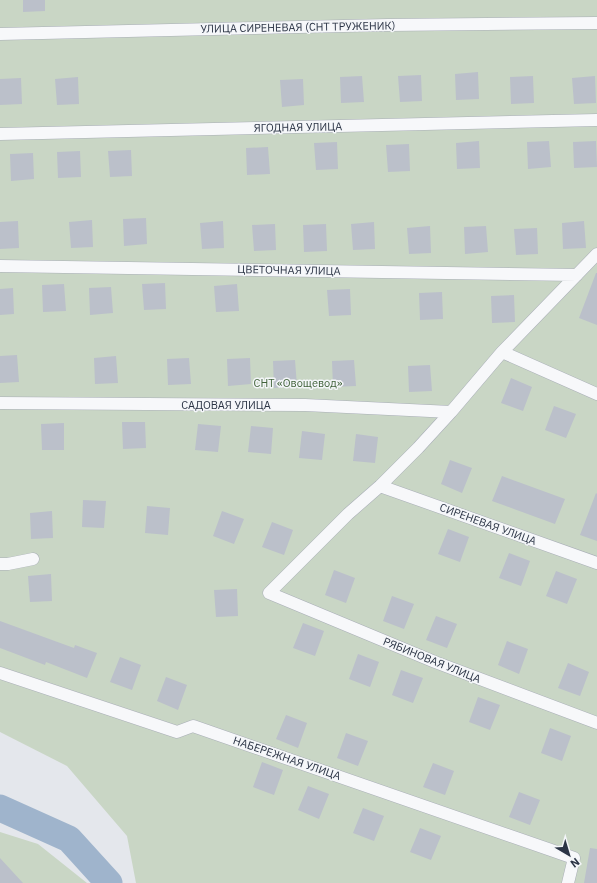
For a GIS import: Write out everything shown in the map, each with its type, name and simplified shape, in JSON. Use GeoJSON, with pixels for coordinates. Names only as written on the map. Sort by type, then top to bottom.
{"type":"FeatureCollection","features":[{"type":"Feature","properties":{"kind":"street","name":"УЛИЦА СИРЕНЕВАЯ (СНТ ТРУЖЕНИК)"},"geometry":{"type":"LineString","coordinates":[[0,34],[388,25],[597,23]]}},
{"type":"Feature","properties":{"kind":"street","name":"ЯГОДНАЯ УЛИЦА"},"geometry":{"type":"LineString","coordinates":[[0,134],[597,120]]}},
{"type":"Feature","properties":{"kind":"street"},"geometry":{"type":"LineString","coordinates":[[380,486],[451,412],[502,352],[597,254]]}},
{"type":"Feature","properties":{"kind":"street","name":"ЦВЕТОЧНАЯ УЛИЦА"},"geometry":{"type":"LineString","coordinates":[[0,266],[577,275]]}},
{"type":"Feature","properties":{"kind":"street"},"geometry":{"type":"LineString","coordinates":[[502,352],[597,394]]}},
{"type":"Feature","properties":{"kind":"street","name":"САДОВАЯ УЛИЦА"},"geometry":{"type":"LineString","coordinates":[[0,403],[304,405],[451,412]]}},
{"type":"Feature","properties":{"kind":"street","name":"СИРЕНЕВАЯ УЛИЦА"},"geometry":{"type":"LineString","coordinates":[[380,486],[597,563]]}},
{"type":"Feature","properties":{"kind":"street","name":"РЯБИНОВАЯ УЛИЦА"},"geometry":{"type":"LineString","coordinates":[[380,486],[348,514],[269,593],[436,662],[597,723]]}},
{"type":"Feature","properties":{"kind":"street"},"geometry":{"type":"LineString","coordinates":[[0,564],[33,559]]}},
{"type":"Feature","properties":{"kind":"street","name":"НАБЕРЕЖНАЯ УЛИЦА"},"geometry":{"type":"LineString","coordinates":[[0,673],[177,732],[193,726],[574,858],[568,883]]}},
{"type":"Feature","properties":{"kind":"green space","name":"СНТ «Овощевод»"},"geometry":{"type":"Polygon","coordinates":[[[0,0],[597,0],[597,883],[136,883],[127,836],[67,766],[0,732],[0,0]]]}},
{"type":"Feature","properties":{"kind":"green space"},"geometry":{"type":"Polygon","coordinates":[[[0,832],[38,844],[87,883],[0,883],[0,832]]]}},
{"type":"Feature","properties":{"kind":"building"},"geometry":{"type":"Polygon","coordinates":[[[23,0],[45,0],[45,11],[23,12],[23,0]]]}},
{"type":"Feature","properties":{"kind":"building"},"geometry":{"type":"Polygon","coordinates":[[[478,72],[479,99],[456,100],[455,74],[478,72]]]}},
{"type":"Feature","properties":{"kind":"building"},"geometry":{"type":"Polygon","coordinates":[[[421,75],[422,101],[400,102],[398,76],[421,75]]]}},
{"type":"Feature","properties":{"kind":"building"},"geometry":{"type":"Polygon","coordinates":[[[362,76],[364,102],[341,103],[340,77],[362,76]]]}},
{"type":"Feature","properties":{"kind":"building"},"geometry":{"type":"Polygon","coordinates":[[[533,76],[534,103],[511,104],[510,77],[533,76]]]}},
{"type":"Feature","properties":{"kind":"building"},"geometry":{"type":"Polygon","coordinates":[[[595,76],[596,103],[574,104],[572,78],[595,76]]]}},
{"type":"Feature","properties":{"kind":"building"},"geometry":{"type":"Polygon","coordinates":[[[78,77],[79,104],[57,105],[55,79],[78,77]]]}},
{"type":"Feature","properties":{"kind":"building"},"geometry":{"type":"Polygon","coordinates":[[[21,78],[22,104],[0,105],[0,79],[21,78]]]}},
{"type":"Feature","properties":{"kind":"building"},"geometry":{"type":"Polygon","coordinates":[[[303,79],[304,105],[282,107],[280,80],[303,79]]]}},
{"type":"Feature","properties":{"kind":"building"},"geometry":{"type":"Polygon","coordinates":[[[479,141],[480,168],[457,169],[456,143],[479,141]]]}},
{"type":"Feature","properties":{"kind":"building"},"geometry":{"type":"Polygon","coordinates":[[[549,141],[551,167],[528,169],[527,142],[549,141]]]}},
{"type":"Feature","properties":{"kind":"building"},"geometry":{"type":"Polygon","coordinates":[[[596,141],[597,167],[574,168],[573,142],[596,141]]]}},
{"type":"Feature","properties":{"kind":"building"},"geometry":{"type":"Polygon","coordinates":[[[337,142],[338,169],[316,170],[314,143],[337,142]]]}},
{"type":"Feature","properties":{"kind":"building"},"geometry":{"type":"Polygon","coordinates":[[[409,144],[410,171],[388,172],[386,145],[409,144]]]}},
{"type":"Feature","properties":{"kind":"building"},"geometry":{"type":"Polygon","coordinates":[[[268,147],[270,174],[247,175],[246,148],[268,147]]]}},
{"type":"Feature","properties":{"kind":"building"},"geometry":{"type":"Polygon","coordinates":[[[131,150],[132,176],[110,177],[108,151],[131,150]]]}},
{"type":"Feature","properties":{"kind":"building"},"geometry":{"type":"Polygon","coordinates":[[[80,151],[81,177],[58,178],[57,152],[80,151]]]}},
{"type":"Feature","properties":{"kind":"building"},"geometry":{"type":"Polygon","coordinates":[[[33,153],[34,179],[11,181],[10,154],[33,153]]]}},
{"type":"Feature","properties":{"kind":"building"},"geometry":{"type":"Polygon","coordinates":[[[146,218],[147,244],[124,246],[123,219],[146,218]]]}},
{"type":"Feature","properties":{"kind":"building"},"geometry":{"type":"Polygon","coordinates":[[[92,220],[93,247],[71,248],[69,222],[92,220]]]}},
{"type":"Feature","properties":{"kind":"building"},"geometry":{"type":"Polygon","coordinates":[[[18,221],[19,248],[0,249],[0,222],[18,221]]]}},
{"type":"Feature","properties":{"kind":"building"},"geometry":{"type":"Polygon","coordinates":[[[223,221],[224,248],[202,249],[200,223],[223,221]]]}},
{"type":"Feature","properties":{"kind":"building"},"geometry":{"type":"Polygon","coordinates":[[[584,221],[586,248],[563,249],[562,223],[584,221]]]}},
{"type":"Feature","properties":{"kind":"building"},"geometry":{"type":"Polygon","coordinates":[[[374,222],[375,249],[353,250],[351,224],[374,222]]]}},
{"type":"Feature","properties":{"kind":"building"},"geometry":{"type":"Polygon","coordinates":[[[275,224],[276,250],[254,251],[252,225],[275,224]]]}},
{"type":"Feature","properties":{"kind":"building"},"geometry":{"type":"Polygon","coordinates":[[[326,224],[327,251],[304,252],[303,225],[326,224]]]}},
{"type":"Feature","properties":{"kind":"building"},"geometry":{"type":"Polygon","coordinates":[[[430,226],[431,253],[409,254],[407,228],[430,226]]]}},
{"type":"Feature","properties":{"kind":"building"},"geometry":{"type":"Polygon","coordinates":[[[486,226],[488,252],[465,254],[464,227],[486,226]]]}},
{"type":"Feature","properties":{"kind":"building"},"geometry":{"type":"Polygon","coordinates":[[[537,228],[538,254],[516,255],[514,229],[537,228]]]}},
{"type":"Feature","properties":{"kind":"building"},"geometry":{"type":"Polygon","coordinates":[[[597,273],[597,325],[579,318],[597,273]]]}},
{"type":"Feature","properties":{"kind":"building"},"geometry":{"type":"Polygon","coordinates":[[[165,283],[166,309],[144,310],[142,284],[165,283]]]}},
{"type":"Feature","properties":{"kind":"building"},"geometry":{"type":"Polygon","coordinates":[[[64,284],[66,311],[43,312],[42,285],[64,284]]]}},
{"type":"Feature","properties":{"kind":"building"},"geometry":{"type":"Polygon","coordinates":[[[237,284],[239,311],[216,312],[214,286],[237,284]]]}},
{"type":"Feature","properties":{"kind":"building"},"geometry":{"type":"Polygon","coordinates":[[[111,287],[113,313],[90,315],[89,288],[111,287]]]}},
{"type":"Feature","properties":{"kind":"building"},"geometry":{"type":"Polygon","coordinates":[[[13,288],[14,314],[0,315],[0,289],[13,288]]]}},
{"type":"Feature","properties":{"kind":"building"},"geometry":{"type":"Polygon","coordinates":[[[350,289],[351,315],[329,316],[327,290],[350,289]]]}},
{"type":"Feature","properties":{"kind":"building"},"geometry":{"type":"Polygon","coordinates":[[[442,292],[443,319],[420,320],[419,293],[442,292]]]}},
{"type":"Feature","properties":{"kind":"building"},"geometry":{"type":"Polygon","coordinates":[[[514,295],[515,322],[492,323],[491,296],[514,295]]]}},
{"type":"Feature","properties":{"kind":"building"},"geometry":{"type":"Polygon","coordinates":[[[17,355],[19,382],[0,383],[0,356],[17,355]]]}},
{"type":"Feature","properties":{"kind":"building"},"geometry":{"type":"Polygon","coordinates":[[[116,356],[118,383],[95,384],[94,358],[116,356]]]}},
{"type":"Feature","properties":{"kind":"building"},"geometry":{"type":"Polygon","coordinates":[[[189,358],[191,384],[168,385],[167,359],[189,358]]]}},
{"type":"Feature","properties":{"kind":"building"},"geometry":{"type":"Polygon","coordinates":[[[250,358],[251,384],[228,386],[227,359],[250,358]]]}},
{"type":"Feature","properties":{"kind":"building"},"geometry":{"type":"Polygon","coordinates":[[[295,360],[297,386],[274,388],[273,361],[295,360]]]}},
{"type":"Feature","properties":{"kind":"building"},"geometry":{"type":"Polygon","coordinates":[[[354,360],[356,386],[333,387],[332,361],[354,360]]]}},
{"type":"Feature","properties":{"kind":"building"},"geometry":{"type":"Polygon","coordinates":[[[430,365],[432,391],[409,392],[408,366],[430,365]]]}},
{"type":"Feature","properties":{"kind":"building"},"geometry":{"type":"Polygon","coordinates":[[[511,378],[532,387],[523,411],[501,403],[511,378]]]}},
{"type":"Feature","properties":{"kind":"building"},"geometry":{"type":"Polygon","coordinates":[[[554,406],[576,414],[566,438],[545,430],[554,406]]]}},
{"type":"Feature","properties":{"kind":"building"},"geometry":{"type":"Polygon","coordinates":[[[122,422],[145,422],[146,448],[123,449],[122,422]]]}},
{"type":"Feature","properties":{"kind":"building"},"geometry":{"type":"Polygon","coordinates":[[[64,423],[64,450],[42,450],[41,424],[64,423]]]}},
{"type":"Feature","properties":{"kind":"building"},"geometry":{"type":"Polygon","coordinates":[[[198,424],[221,426],[218,452],[195,450],[198,424]]]}},
{"type":"Feature","properties":{"kind":"building"},"geometry":{"type":"Polygon","coordinates":[[[251,426],[273,428],[271,454],[248,452],[251,426]]]}},
{"type":"Feature","properties":{"kind":"building"},"geometry":{"type":"Polygon","coordinates":[[[302,431],[325,434],[322,460],[299,458],[302,431]]]}},
{"type":"Feature","properties":{"kind":"building"},"geometry":{"type":"Polygon","coordinates":[[[356,434],[378,437],[375,463],[353,461],[356,434]]]}},
{"type":"Feature","properties":{"kind":"building"},"geometry":{"type":"Polygon","coordinates":[[[450,460],[472,468],[462,493],[441,484],[450,460]]]}},
{"type":"Feature","properties":{"kind":"building"},"geometry":{"type":"Polygon","coordinates":[[[502,476],[565,499],[555,524],[492,501],[502,476]]]}},
{"type":"Feature","properties":{"kind":"building"},"geometry":{"type":"Polygon","coordinates":[[[596,493],[597,494],[597,541],[580,535],[596,493]]]}},
{"type":"Feature","properties":{"kind":"building"},"geometry":{"type":"Polygon","coordinates":[[[83,500],[106,501],[104,528],[82,527],[83,500]]]}},
{"type":"Feature","properties":{"kind":"building"},"geometry":{"type":"Polygon","coordinates":[[[147,506],[170,508],[168,535],[145,533],[147,506]]]}},
{"type":"Feature","properties":{"kind":"building"},"geometry":{"type":"Polygon","coordinates":[[[52,511],[53,538],[31,539],[30,513],[52,511]]]}},
{"type":"Feature","properties":{"kind":"building"},"geometry":{"type":"Polygon","coordinates":[[[222,511],[244,519],[234,544],[213,536],[222,511]]]}},
{"type":"Feature","properties":{"kind":"building"},"geometry":{"type":"Polygon","coordinates":[[[272,522],[293,530],[284,555],[262,547],[272,522]]]}},
{"type":"Feature","properties":{"kind":"building"},"geometry":{"type":"Polygon","coordinates":[[[448,529],[469,537],[460,562],[438,554],[448,529]]]}},
{"type":"Feature","properties":{"kind":"building"},"geometry":{"type":"Polygon","coordinates":[[[509,553],[530,561],[521,586],[499,578],[509,553]]]}},
{"type":"Feature","properties":{"kind":"building"},"geometry":{"type":"Polygon","coordinates":[[[334,570],[355,578],[346,603],[325,595],[334,570]]]}},
{"type":"Feature","properties":{"kind":"building"},"geometry":{"type":"Polygon","coordinates":[[[556,571],[577,579],[567,604],[546,596],[556,571]]]}},
{"type":"Feature","properties":{"kind":"building"},"geometry":{"type":"Polygon","coordinates":[[[51,574],[52,601],[30,602],[28,576],[51,574]]]}},
{"type":"Feature","properties":{"kind":"building"},"geometry":{"type":"Polygon","coordinates":[[[237,589],[238,616],[216,617],[214,590],[237,589]]]}},
{"type":"Feature","properties":{"kind":"building"},"geometry":{"type":"Polygon","coordinates":[[[392,596],[414,604],[404,629],[383,621],[392,596]]]}},
{"type":"Feature","properties":{"kind":"building"},"geometry":{"type":"Polygon","coordinates":[[[436,616],[457,624],[447,648],[426,640],[436,616]]]}},
{"type":"Feature","properties":{"kind":"building"},"geometry":{"type":"Polygon","coordinates":[[[0,621],[74,648],[75,645],[97,653],[87,678],[46,662],[45,665],[0,648],[0,621]]]}},
{"type":"Feature","properties":{"kind":"building"},"geometry":{"type":"Polygon","coordinates":[[[303,623],[324,631],[315,656],[293,648],[303,623]]]}},
{"type":"Feature","properties":{"kind":"building"},"geometry":{"type":"Polygon","coordinates":[[[507,641],[528,649],[519,674],[498,665],[507,641]]]}},
{"type":"Feature","properties":{"kind":"building"},"geometry":{"type":"Polygon","coordinates":[[[358,654],[379,662],[370,687],[349,679],[358,654]]]}},
{"type":"Feature","properties":{"kind":"building"},"geometry":{"type":"Polygon","coordinates":[[[120,657],[141,665],[132,690],[110,682],[120,657]]]}},
{"type":"Feature","properties":{"kind":"building"},"geometry":{"type":"Polygon","coordinates":[[[568,663],[589,672],[580,696],[558,688],[568,663]]]}},
{"type":"Feature","properties":{"kind":"building"},"geometry":{"type":"Polygon","coordinates":[[[401,670],[423,678],[413,703],[392,695],[401,670]]]}},
{"type":"Feature","properties":{"kind":"building"},"geometry":{"type":"Polygon","coordinates":[[[166,677],[187,685],[178,710],[157,701],[166,677]]]}},
{"type":"Feature","properties":{"kind":"building"},"geometry":{"type":"Polygon","coordinates":[[[478,697],[500,705],[490,730],[469,722],[478,697]]]}},
{"type":"Feature","properties":{"kind":"building"},"geometry":{"type":"Polygon","coordinates":[[[286,715],[307,723],[298,748],[276,739],[286,715]]]}},
{"type":"Feature","properties":{"kind":"building"},"geometry":{"type":"Polygon","coordinates":[[[550,728],[571,736],[562,761],[541,753],[550,728]]]}},
{"type":"Feature","properties":{"kind":"building"},"geometry":{"type":"Polygon","coordinates":[[[346,733],[368,741],[358,766],[337,758],[346,733]]]}},
{"type":"Feature","properties":{"kind":"building"},"geometry":{"type":"Polygon","coordinates":[[[262,762],[283,770],[274,795],[253,787],[262,762]]]}},
{"type":"Feature","properties":{"kind":"building"},"geometry":{"type":"Polygon","coordinates":[[[433,763],[454,771],[445,795],[423,787],[433,763]]]}},
{"type":"Feature","properties":{"kind":"building"},"geometry":{"type":"Polygon","coordinates":[[[308,786],[329,794],[319,819],[298,810],[308,786]]]}},
{"type":"Feature","properties":{"kind":"building"},"geometry":{"type":"Polygon","coordinates":[[[519,792],[540,800],[530,825],[509,817],[519,792]]]}},
{"type":"Feature","properties":{"kind":"building"},"geometry":{"type":"Polygon","coordinates":[[[363,808],[384,816],[374,841],[353,833],[363,808]]]}},
{"type":"Feature","properties":{"kind":"building"},"geometry":{"type":"Polygon","coordinates":[[[420,828],[441,836],[431,860],[410,852],[420,828]]]}},
{"type":"Feature","properties":{"kind":"building"},"geometry":{"type":"Polygon","coordinates":[[[590,848],[597,849],[597,883],[584,883],[590,848]]]}},
{"type":"Feature","properties":{"kind":"building"},"geometry":{"type":"Polygon","coordinates":[[[0,858],[23,883],[0,883],[0,858]]]}},
{"type":"Feature","properties":{"kind":"waterway"},"geometry":{"type":"LineString","coordinates":[[0,808],[69,839],[109,883]]}}]}
